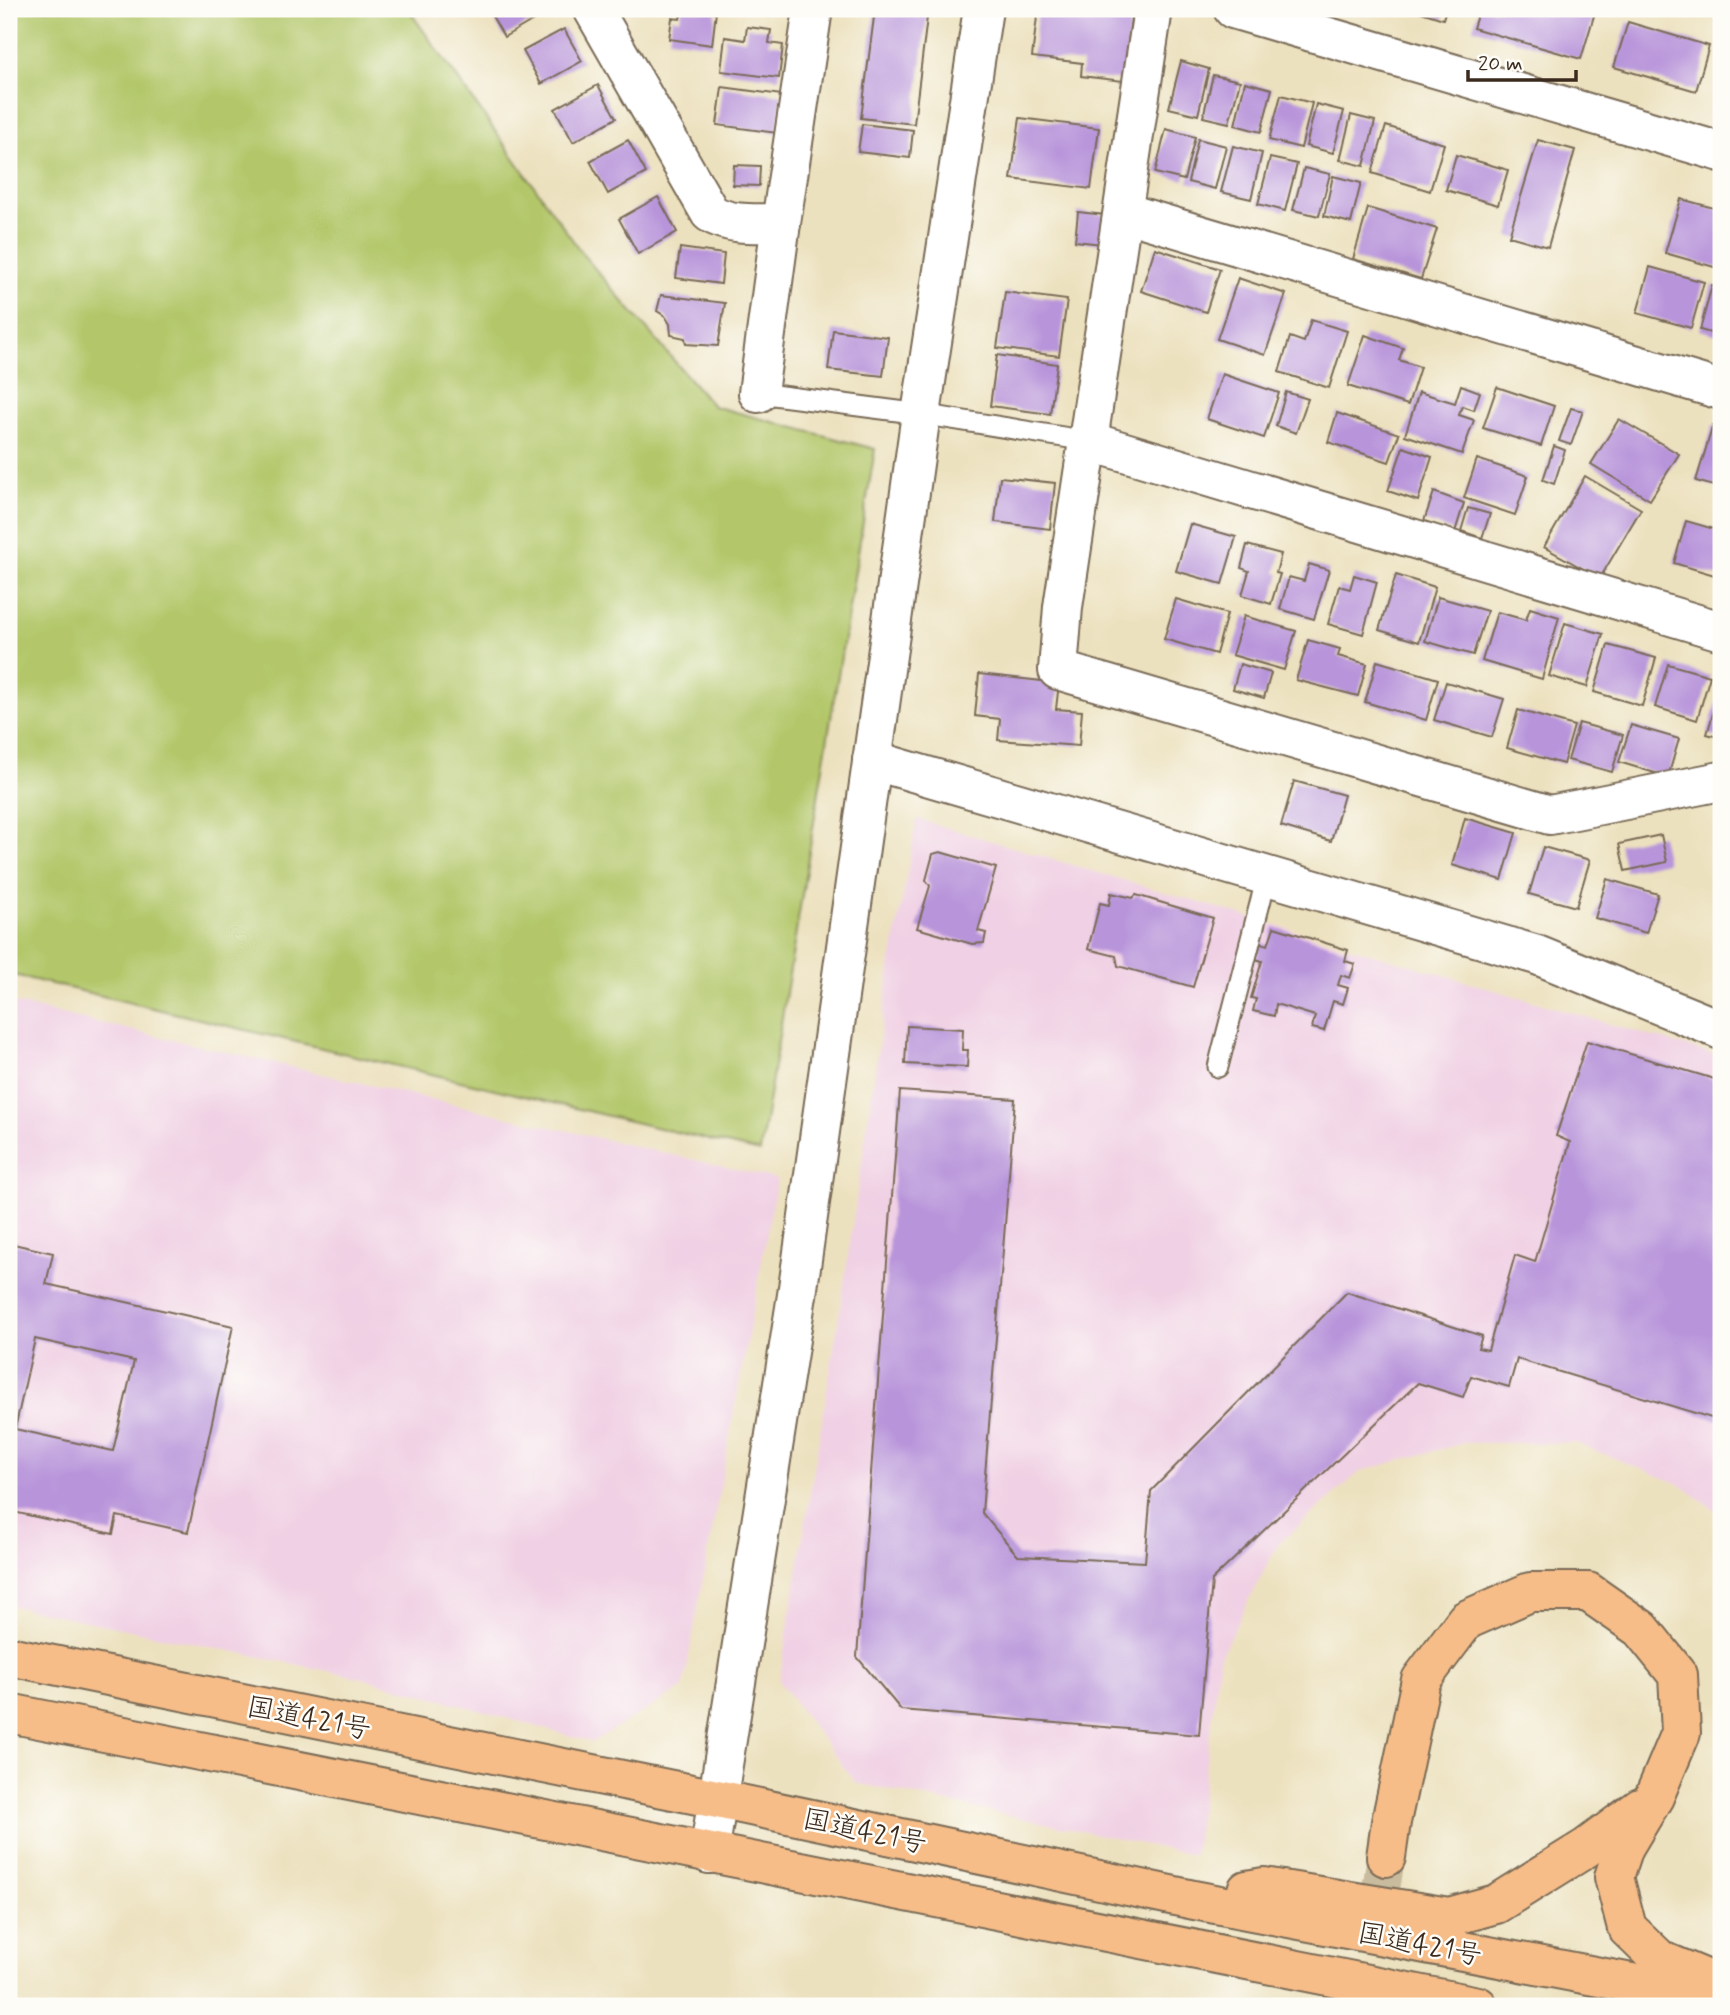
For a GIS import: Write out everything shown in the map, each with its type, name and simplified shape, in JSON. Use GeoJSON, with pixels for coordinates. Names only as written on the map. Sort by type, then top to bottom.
{"type":"FeatureCollection","features":[{"type":"Feature","properties":{"kind":"highway"},"geometry":{"type":"LineString","coordinates":[[1386,1857],[1421,1680],[1466,1620],[1530,1592],[1588,1592],[1642,1629],[1678,1675],[1681,1733],[1654,1797],[1624,1847],[1614,1877],[1627,1928],[1660,1960],[1721,1985]]}},
{"type":"Feature","properties":{"kind":"highway","name":"国道421号"},"geometry":{"type":"LineString","coordinates":[[9,1657],[718,1799],[1194,1900],[1721,2000]]}},
{"type":"Feature","properties":{"kind":"highway","name":"国道421号"},"geometry":{"type":"LineString","coordinates":[[9,1713],[1478,2006]]}},
{"type":"Feature","properties":{"kind":"highway"},"geometry":{"type":"LineString","coordinates":[[1194,1900],[1264,1887],[1449,1917],[1496,1904],[1586,1848],[1654,1797]]}},
{"type":"Feature","properties":{"kind":"street"},"geometry":{"type":"LineString","coordinates":[[593,9],[710,213],[719,219],[732,222],[781,223]]}},
{"type":"Feature","properties":{"kind":"street"},"geometry":{"type":"LineString","coordinates":[[758,393],[813,9]]}},
{"type":"Feature","properties":{"kind":"street"},"geometry":{"type":"LineString","coordinates":[[709,1854],[797,1295],[921,414],[983,9]]}},
{"type":"Feature","properties":{"kind":"street"},"geometry":{"type":"LineString","coordinates":[[1153,9],[1063,607],[1058,670],[1550,815],[1721,780]]}},
{"type":"Feature","properties":{"kind":"street"},"geometry":{"type":"LineString","coordinates":[[1233,9],[1721,152]]}},
{"type":"Feature","properties":{"kind":"street"},"geometry":{"type":"LineString","coordinates":[[1123,212],[1721,390]]}},
{"type":"Feature","properties":{"kind":"street"},"geometry":{"type":"LineString","coordinates":[[1088,441],[1721,631]]}},
{"type":"Feature","properties":{"kind":"street"},"geometry":{"type":"LineString","coordinates":[[872,760],[1537,956],[1721,1030]]}},
{"type":"Feature","properties":{"kind":"lane"},"geometry":{"type":"LineString","coordinates":[[758,393],[921,414],[1088,441]]}},
{"type":"Feature","properties":{"kind":"lane"},"geometry":{"type":"LineString","coordinates":[[1218,1067],[1267,876]]}},
{"type":"Feature","properties":{"kind":"shaded area"},"geometry":{"type":"Polygon","coordinates":[[[917,819],[1721,1057],[1721,1514],[1679,1484],[1576,1443],[1464,1443],[1361,1471],[1278,1544],[1220,1656],[1194,1855],[856,1783],[779,1682],[840,1311],[891,961],[917,819]]]}},
{"type":"Feature","properties":{"kind":"shaded area"},"geometry":{"type":"Polygon","coordinates":[[[9,1002],[777,1179],[683,1688],[592,1742],[367,1679],[9,1605],[9,1002]]]}},
{"type":"Feature","properties":{"kind":"green space"},"geometry":{"type":"Polygon","coordinates":[[[9,9],[408,9],[584,256],[713,406],[875,449],[760,1152],[9,974],[9,9]]]}},
{"type":"Feature","properties":{"kind":"building"},"geometry":{"type":"Polygon","coordinates":[[[488,9],[541,9],[544,14],[504,37],[488,9]]]}},
{"type":"Feature","properties":{"kind":"building"},"geometry":{"type":"Polygon","coordinates":[[[682,9],[716,12],[712,45],[669,39],[672,18],[680,19],[682,9]]]}},
{"type":"Feature","properties":{"kind":"building"},"geometry":{"type":"Polygon","coordinates":[[[875,9],[928,9],[914,124],[861,118],[875,9]]]}},
{"type":"Feature","properties":{"kind":"building"},"geometry":{"type":"Polygon","coordinates":[[[1038,9],[1132,11],[1123,81],[1081,76],[1082,63],[1032,57],[1038,9]]]}},
{"type":"Feature","properties":{"kind":"building"},"geometry":{"type":"Polygon","coordinates":[[[1412,9],[1446,9],[1443,19],[1412,9]]]}},
{"type":"Feature","properties":{"kind":"building"},"geometry":{"type":"Polygon","coordinates":[[[1479,9],[1596,9],[1581,59],[1473,28],[1479,9]]]}},
{"type":"Feature","properties":{"kind":"building"},"geometry":{"type":"Polygon","coordinates":[[[1628,22],[1709,46],[1696,91],[1614,67],[1628,22]]]}},
{"type":"Feature","properties":{"kind":"building"},"geometry":{"type":"Polygon","coordinates":[[[747,27],[771,30],[769,43],[783,45],[779,78],[721,71],[725,37],[745,40],[747,27]]]}},
{"type":"Feature","properties":{"kind":"building"},"geometry":{"type":"Polygon","coordinates":[[[564,29],[582,61],[541,84],[523,51],[564,29]]]}},
{"type":"Feature","properties":{"kind":"building"},"geometry":{"type":"Polygon","coordinates":[[[1181,61],[1209,69],[1198,115],[1169,108],[1181,61]]]}},
{"type":"Feature","properties":{"kind":"building"},"geometry":{"type":"Polygon","coordinates":[[[1213,75],[1240,81],[1229,123],[1203,117],[1213,75]]]}},
{"type":"Feature","properties":{"kind":"building"},"geometry":{"type":"Polygon","coordinates":[[[1245,82],[1272,89],[1261,132],[1235,125],[1245,82]]]}},
{"type":"Feature","properties":{"kind":"building"},"geometry":{"type":"Polygon","coordinates":[[[598,85],[616,118],[573,142],[555,109],[598,85]]]}},
{"type":"Feature","properties":{"kind":"building"},"geometry":{"type":"Polygon","coordinates":[[[722,87],[782,95],[777,133],[717,125],[722,87]]]}},
{"type":"Feature","properties":{"kind":"building"},"geometry":{"type":"Polygon","coordinates":[[[1281,95],[1312,103],[1301,148],[1269,140],[1281,95]]]}},
{"type":"Feature","properties":{"kind":"building"},"geometry":{"type":"Polygon","coordinates":[[[1316,104],[1344,111],[1333,153],[1306,146],[1316,104]]]}},
{"type":"Feature","properties":{"kind":"building"},"geometry":{"type":"Polygon","coordinates":[[[1351,115],[1375,121],[1364,166],[1340,160],[1351,115]]]}},
{"type":"Feature","properties":{"kind":"building"},"geometry":{"type":"Polygon","coordinates":[[[1020,118],[1099,128],[1091,189],[1011,179],[1020,118]]]}},
{"type":"Feature","properties":{"kind":"building"},"geometry":{"type":"Polygon","coordinates":[[[862,124],[913,130],[910,158],[858,152],[862,124]]]}},
{"type":"Feature","properties":{"kind":"building"},"geometry":{"type":"Polygon","coordinates":[[[1386,126],[1444,144],[1430,191],[1372,173],[1386,126]]]}},
{"type":"Feature","properties":{"kind":"building"},"geometry":{"type":"Polygon","coordinates":[[[1166,129],[1195,137],[1184,180],[1155,173],[1166,129]]]}},
{"type":"Feature","properties":{"kind":"building"},"geometry":{"type":"Polygon","coordinates":[[[1198,139],[1226,146],[1215,189],[1188,182],[1198,139]]]}},
{"type":"Feature","properties":{"kind":"building"},"geometry":{"type":"Polygon","coordinates":[[[628,140],[646,173],[608,194],[590,161],[628,140]]]}},
{"type":"Feature","properties":{"kind":"building"},"geometry":{"type":"Polygon","coordinates":[[[1538,140],[1575,150],[1548,247],[1509,236],[1538,140]]]}},
{"type":"Feature","properties":{"kind":"building"},"geometry":{"type":"Polygon","coordinates":[[[1233,146],[1262,153],[1251,199],[1221,192],[1233,146]]]}},
{"type":"Feature","properties":{"kind":"building"},"geometry":{"type":"Polygon","coordinates":[[[1456,155],[1508,170],[1498,205],[1446,190],[1456,155]]]}},
{"type":"Feature","properties":{"kind":"building"},"geometry":{"type":"Polygon","coordinates":[[[1270,158],[1297,164],[1285,211],[1258,204],[1270,158]]]}},
{"type":"Feature","properties":{"kind":"building"},"geometry":{"type":"Polygon","coordinates":[[[734,165],[760,166],[759,186],[733,185],[734,165]]]}},
{"type":"Feature","properties":{"kind":"building"},"geometry":{"type":"Polygon","coordinates":[[[1304,168],[1330,174],[1319,216],[1293,210],[1304,168]]]}},
{"type":"Feature","properties":{"kind":"building"},"geometry":{"type":"Polygon","coordinates":[[[1333,176],[1361,183],[1351,223],[1324,216],[1333,176]]]}},
{"type":"Feature","properties":{"kind":"building"},"geometry":{"type":"Polygon","coordinates":[[[658,197],[677,232],[638,254],[619,219],[658,197]]]}},
{"type":"Feature","properties":{"kind":"building"},"geometry":{"type":"Polygon","coordinates":[[[1681,199],[1721,210],[1721,269],[1665,253],[1681,199]]]}},
{"type":"Feature","properties":{"kind":"building"},"geometry":{"type":"Polygon","coordinates":[[[1368,208],[1437,229],[1421,279],[1353,259],[1368,208]]]}},
{"type":"Feature","properties":{"kind":"building"},"geometry":{"type":"Polygon","coordinates":[[[1078,212],[1105,215],[1102,244],[1075,241],[1078,212]]]}},
{"type":"Feature","properties":{"kind":"building"},"geometry":{"type":"Polygon","coordinates":[[[680,248],[724,254],[721,284],[676,278],[680,248]]]}},
{"type":"Feature","properties":{"kind":"building"},"geometry":{"type":"Polygon","coordinates":[[[1155,248],[1220,269],[1206,312],[1141,291],[1155,248]]]}},
{"type":"Feature","properties":{"kind":"building"},"geometry":{"type":"Polygon","coordinates":[[[1650,267],[1704,282],[1691,328],[1637,313],[1650,267]]]}},
{"type":"Feature","properties":{"kind":"building"},"geometry":{"type":"Polygon","coordinates":[[[1238,278],[1286,294],[1265,355],[1217,339],[1238,278]]]}},
{"type":"Feature","properties":{"kind":"building"},"geometry":{"type":"Polygon","coordinates":[[[1712,285],[1721,288],[1721,336],[1700,330],[1712,285]]]}},
{"type":"Feature","properties":{"kind":"building"},"geometry":{"type":"Polygon","coordinates":[[[1005,292],[1067,300],[1059,356],[997,348],[1005,292]]]}},
{"type":"Feature","properties":{"kind":"building"},"geometry":{"type":"Polygon","coordinates":[[[661,295],[725,303],[718,346],[686,344],[685,338],[671,335],[670,324],[665,316],[657,311],[661,295]]]}},
{"type":"Feature","properties":{"kind":"building"},"geometry":{"type":"Polygon","coordinates":[[[1311,320],[1347,331],[1329,388],[1279,372],[1290,337],[1304,342],[1311,320]]]}},
{"type":"Feature","properties":{"kind":"building"},"geometry":{"type":"Polygon","coordinates":[[[833,330],[888,337],[883,376],[828,370],[833,330]]]}},
{"type":"Feature","properties":{"kind":"building"},"geometry":{"type":"Polygon","coordinates":[[[1365,335],[1403,348],[1399,360],[1420,367],[1408,405],[1348,386],[1365,335]]]}},
{"type":"Feature","properties":{"kind":"building"},"geometry":{"type":"Polygon","coordinates":[[[997,355],[1057,364],[1050,414],[990,406],[997,355]]]}},
{"type":"Feature","properties":{"kind":"building"},"geometry":{"type":"Polygon","coordinates":[[[1222,374],[1279,393],[1264,438],[1207,419],[1222,374]]]}},
{"type":"Feature","properties":{"kind":"building"},"geometry":{"type":"Polygon","coordinates":[[[1461,385],[1480,392],[1474,410],[1462,406],[1459,415],[1474,420],[1462,454],[1405,435],[1419,392],[1455,403],[1461,385]]]}},
{"type":"Feature","properties":{"kind":"building"},"geometry":{"type":"Polygon","coordinates":[[[1497,387],[1554,406],[1541,446],[1483,428],[1497,387]]]}},
{"type":"Feature","properties":{"kind":"building"},"geometry":{"type":"Polygon","coordinates":[[[1286,392],[1308,399],[1296,433],[1276,426],[1286,392]]]}},
{"type":"Feature","properties":{"kind":"building"},"geometry":{"type":"Polygon","coordinates":[[[1571,408],[1583,411],[1571,445],[1559,441],[1571,408]]]}},
{"type":"Feature","properties":{"kind":"building"},"geometry":{"type":"Polygon","coordinates":[[[1337,413],[1399,434],[1389,462],[1328,442],[1337,413]]]}},
{"type":"Feature","properties":{"kind":"building"},"geometry":{"type":"Polygon","coordinates":[[[1619,419],[1679,454],[1650,500],[1591,464],[1619,419]]]}},
{"type":"Feature","properties":{"kind":"building"},"geometry":{"type":"Polygon","coordinates":[[[1713,425],[1721,427],[1721,488],[1696,481],[1713,425]]]}},
{"type":"Feature","properties":{"kind":"building"},"geometry":{"type":"Polygon","coordinates":[[[1554,446],[1565,450],[1554,484],[1543,480],[1554,446]]]}},
{"type":"Feature","properties":{"kind":"building"},"geometry":{"type":"Polygon","coordinates":[[[1403,447],[1432,457],[1418,501],[1388,491],[1403,447]]]}},
{"type":"Feature","properties":{"kind":"building"},"geometry":{"type":"Polygon","coordinates":[[[1477,459],[1528,476],[1515,515],[1464,498],[1477,459]]]}},
{"type":"Feature","properties":{"kind":"building"},"geometry":{"type":"Polygon","coordinates":[[[1585,476],[1641,509],[1600,578],[1544,547],[1585,476]]]}},
{"type":"Feature","properties":{"kind":"building"},"geometry":{"type":"Polygon","coordinates":[[[1000,477],[1055,483],[1050,529],[995,522],[1000,477]]]}},
{"type":"Feature","properties":{"kind":"building"},"geometry":{"type":"Polygon","coordinates":[[[1434,492],[1464,503],[1455,532],[1424,521],[1434,492]]]}},
{"type":"Feature","properties":{"kind":"building"},"geometry":{"type":"Polygon","coordinates":[[[1468,508],[1490,514],[1482,538],[1461,531],[1468,508]]]}},
{"type":"Feature","properties":{"kind":"building"},"geometry":{"type":"Polygon","coordinates":[[[1686,521],[1721,531],[1721,577],[1674,563],[1686,521]]]}},
{"type":"Feature","properties":{"kind":"building"},"geometry":{"type":"Polygon","coordinates":[[[1190,524],[1236,537],[1222,584],[1176,571],[1190,524]]]}},
{"type":"Feature","properties":{"kind":"building"},"geometry":{"type":"Polygon","coordinates":[[[1247,545],[1281,554],[1276,573],[1280,574],[1271,604],[1242,595],[1249,571],[1241,568],[1247,545]]]}},
{"type":"Feature","properties":{"kind":"building"},"geometry":{"type":"Polygon","coordinates":[[[1309,564],[1329,570],[1314,619],[1280,609],[1289,577],[1304,581],[1309,564]]]}},
{"type":"Feature","properties":{"kind":"building"},"geometry":{"type":"Polygon","coordinates":[[[1354,575],[1377,582],[1363,634],[1328,624],[1339,586],[1350,589],[1354,575]]]}},
{"type":"Feature","properties":{"kind":"building"},"geometry":{"type":"Polygon","coordinates":[[[1396,575],[1435,587],[1419,642],[1379,630],[1396,575]]]}},
{"type":"Feature","properties":{"kind":"building"},"geometry":{"type":"Polygon","coordinates":[[[1438,597],[1487,611],[1473,655],[1425,641],[1438,597]]]}},
{"type":"Feature","properties":{"kind":"building"},"geometry":{"type":"Polygon","coordinates":[[[1176,599],[1227,614],[1216,654],[1164,639],[1176,599]]]}},
{"type":"Feature","properties":{"kind":"building"},"geometry":{"type":"Polygon","coordinates":[[[1530,608],[1559,617],[1542,679],[1482,661],[1497,612],[1526,620],[1530,608]]]}},
{"type":"Feature","properties":{"kind":"building"},"geometry":{"type":"Polygon","coordinates":[[[1244,616],[1296,631],[1284,670],[1232,655],[1244,616]]]}},
{"type":"Feature","properties":{"kind":"building"},"geometry":{"type":"Polygon","coordinates":[[[1565,623],[1603,634],[1587,687],[1549,676],[1565,623]]]}},
{"type":"Feature","properties":{"kind":"building"},"geometry":{"type":"Polygon","coordinates":[[[1308,640],[1340,649],[1338,656],[1367,664],[1358,696],[1296,680],[1308,640]]]}},
{"type":"Feature","properties":{"kind":"building"},"geometry":{"type":"Polygon","coordinates":[[[1608,645],[1656,658],[1642,706],[1594,692],[1608,645]]]}},
{"type":"Feature","properties":{"kind":"building"},"geometry":{"type":"Polygon","coordinates":[[[1377,661],[1438,679],[1426,720],[1365,702],[1377,661]]]}},
{"type":"Feature","properties":{"kind":"building"},"geometry":{"type":"Polygon","coordinates":[[[1240,664],[1271,673],[1264,698],[1233,689],[1240,664]]]}},
{"type":"Feature","properties":{"kind":"building"},"geometry":{"type":"Polygon","coordinates":[[[1668,664],[1710,676],[1697,720],[1655,707],[1668,664]]]}},
{"type":"Feature","properties":{"kind":"building"},"geometry":{"type":"Polygon","coordinates":[[[979,674],[1059,683],[1056,709],[1082,711],[1079,746],[998,740],[1000,719],[975,716],[979,674]]]}},
{"type":"Feature","properties":{"kind":"building"},"geometry":{"type":"Polygon","coordinates":[[[1446,682],[1504,699],[1492,737],[1434,720],[1446,682]]]}},
{"type":"Feature","properties":{"kind":"building"},"geometry":{"type":"Polygon","coordinates":[[[1721,687],[1721,738],[1707,734],[1721,687]]]}},
{"type":"Feature","properties":{"kind":"building"},"geometry":{"type":"Polygon","coordinates":[[[1518,710],[1574,726],[1563,764],[1507,748],[1518,710]]]}},
{"type":"Feature","properties":{"kind":"building"},"geometry":{"type":"Polygon","coordinates":[[[1579,723],[1623,735],[1612,772],[1568,760],[1579,723]]]}},
{"type":"Feature","properties":{"kind":"building"},"geometry":{"type":"Polygon","coordinates":[[[1631,725],[1679,739],[1668,777],[1619,762],[1631,725]]]}},
{"type":"Feature","properties":{"kind":"building"},"geometry":{"type":"Polygon","coordinates":[[[1294,781],[1344,795],[1331,841],[1281,826],[1294,781]]]}},
{"type":"Feature","properties":{"kind":"building"},"geometry":{"type":"Polygon","coordinates":[[[1465,818],[1516,833],[1502,880],[1452,865],[1465,818]]]}},
{"type":"Feature","properties":{"kind":"building"},"geometry":{"type":"Polygon","coordinates":[[[1661,835],[1667,862],[1625,871],[1619,844],[1661,835]]]}},
{"type":"Feature","properties":{"kind":"building"},"geometry":{"type":"Polygon","coordinates":[[[1543,847],[1590,860],[1576,907],[1529,894],[1543,847]]]}},
{"type":"Feature","properties":{"kind":"building"},"geometry":{"type":"Polygon","coordinates":[[[940,852],[996,868],[978,931],[986,933],[984,943],[972,944],[917,928],[930,886],[926,880],[933,854],[940,852]]]}},
{"type":"Feature","properties":{"kind":"building"},"geometry":{"type":"Polygon","coordinates":[[[1607,879],[1658,894],[1646,933],[1595,918],[1607,879]]]}},
{"type":"Feature","properties":{"kind":"building"},"geometry":{"type":"Polygon","coordinates":[[[1111,893],[1133,898],[1136,895],[1213,918],[1193,987],[1118,966],[1116,956],[1088,949],[1100,903],[1109,905],[1111,893]]]}},
{"type":"Feature","properties":{"kind":"building"},"geometry":{"type":"Polygon","coordinates":[[[1274,927],[1348,950],[1345,961],[1355,964],[1350,978],[1341,975],[1338,985],[1348,988],[1343,1004],[1333,1001],[1324,1031],[1312,1028],[1315,1016],[1276,1004],[1274,1016],[1253,1011],[1256,999],[1251,998],[1262,961],[1256,959],[1261,943],[1268,945],[1274,927]]]}},
{"type":"Feature","properties":{"kind":"building"},"geometry":{"type":"Polygon","coordinates":[[[907,1026],[963,1029],[962,1050],[968,1050],[967,1067],[905,1064],[907,1026]]]}},
{"type":"Feature","properties":{"kind":"building"},"geometry":{"type":"Polygon","coordinates":[[[1587,1041],[1721,1081],[1721,1421],[1517,1359],[1509,1387],[1471,1376],[1463,1397],[1418,1383],[1212,1580],[1199,1735],[901,1710],[857,1657],[900,1091],[1015,1099],[982,1513],[1018,1556],[1145,1562],[1151,1491],[1347,1292],[1482,1336],[1478,1348],[1488,1350],[1515,1255],[1535,1262],[1570,1142],[1556,1136],[1587,1041]]]}},
{"type":"Feature","properties":{"kind":"building"},"geometry":{"type":"Polygon","coordinates":[[[9,1243],[53,1253],[46,1284],[233,1326],[188,1532],[117,1516],[113,1534],[9,1511],[9,1243]],[[35,1339],[15,1429],[113,1451],[134,1361],[35,1339]]]}},
{"type":"Feature","properties":{"kind":"tunnel"},"geometry":{"type":"LineString","coordinates":[[1363,2006],[1386,1857]]}}]}
